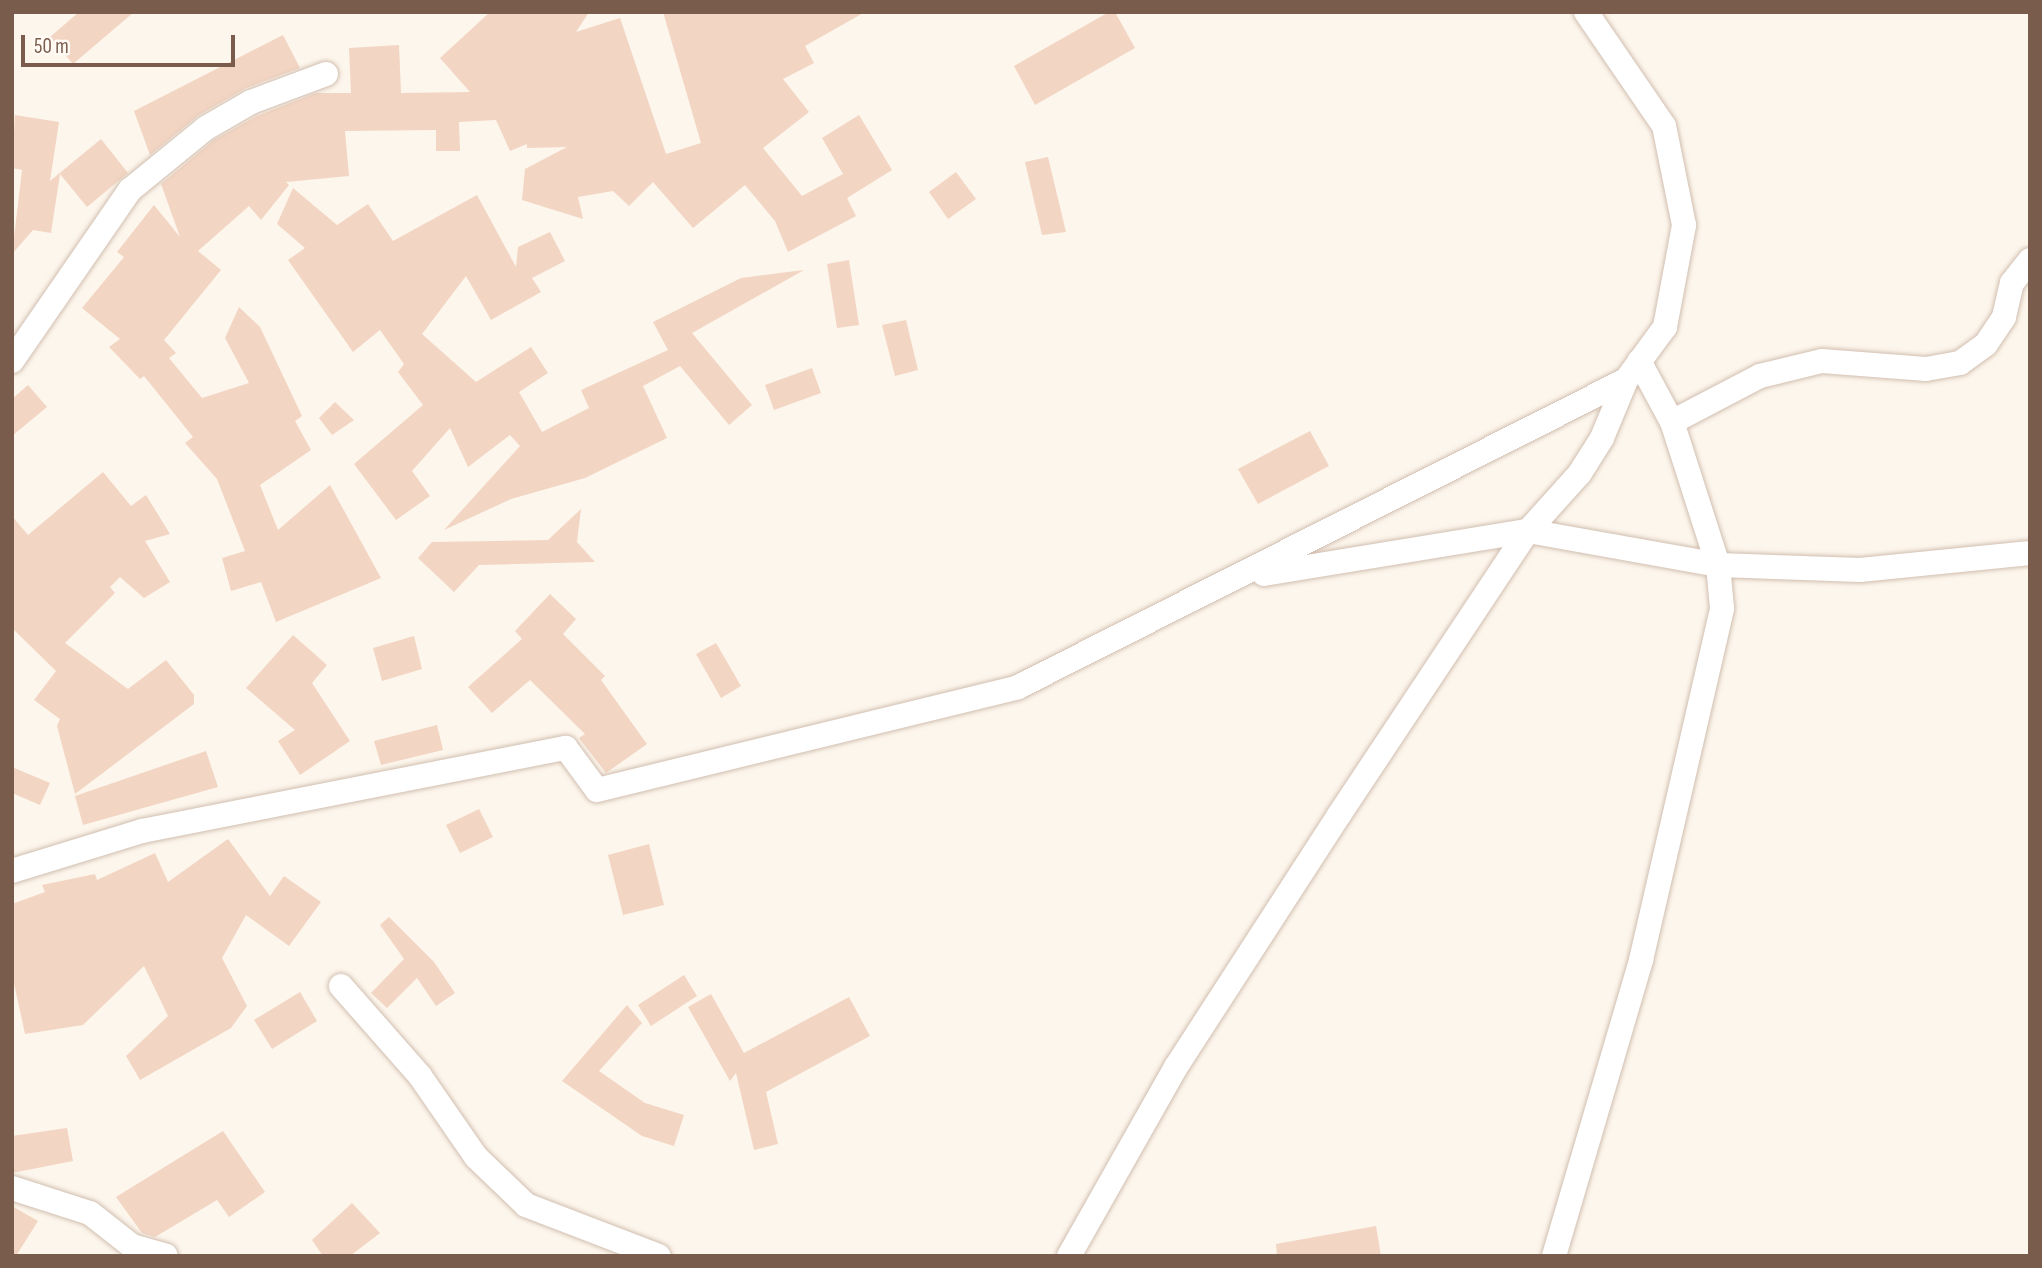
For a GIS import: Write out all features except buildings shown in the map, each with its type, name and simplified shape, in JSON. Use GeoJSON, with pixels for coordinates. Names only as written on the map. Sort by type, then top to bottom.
{"type":"FeatureCollection","features":[{"type":"Feature","properties":{"kind":"street"},"geometry":{"type":"LineString","coordinates":[[1069,1256],[1176,1067],[1528,531],[1580,473],[1602,438],[1632,370],[1665,327],[1685,225],[1664,126],[1586,12]]}},
{"type":"Feature","properties":{"kind":"street"},"geometry":{"type":"LineString","coordinates":[[12,361],[130,190],[206,128],[251,102],[326,74]]}},
{"type":"Feature","properties":{"kind":"street"},"geometry":{"type":"LineString","coordinates":[[1672,422],[1760,376],[1822,361],[1926,369],[1960,363],[1986,344],[2004,317],[2012,283],[2030,260]]}},
{"type":"Feature","properties":{"kind":"street"},"geometry":{"type":"LineString","coordinates":[[1554,1256],[1641,960],[1722,608],[1718,565],[1672,422],[1632,370]]}},
{"type":"Feature","properties":{"kind":"street"},"geometry":{"type":"LineString","coordinates":[[14,867],[142,831],[566,748],[597,790],[1018,687],[1242,577],[1632,370]]}},
{"type":"Feature","properties":{"kind":"street"},"geometry":{"type":"LineString","coordinates":[[1242,577],[1528,531],[1718,565],[1860,570],[2030,554]]}},
{"type":"Feature","properties":{"kind":"street"},"geometry":{"type":"LineString","coordinates":[[341,986],[420,1076],[476,1157],[526,1205],[659,1256]]}},
{"type":"Feature","properties":{"kind":"street"},"geometry":{"type":"LineString","coordinates":[[12,1188],[90,1213],[132,1246],[166,1256]]}}]}
